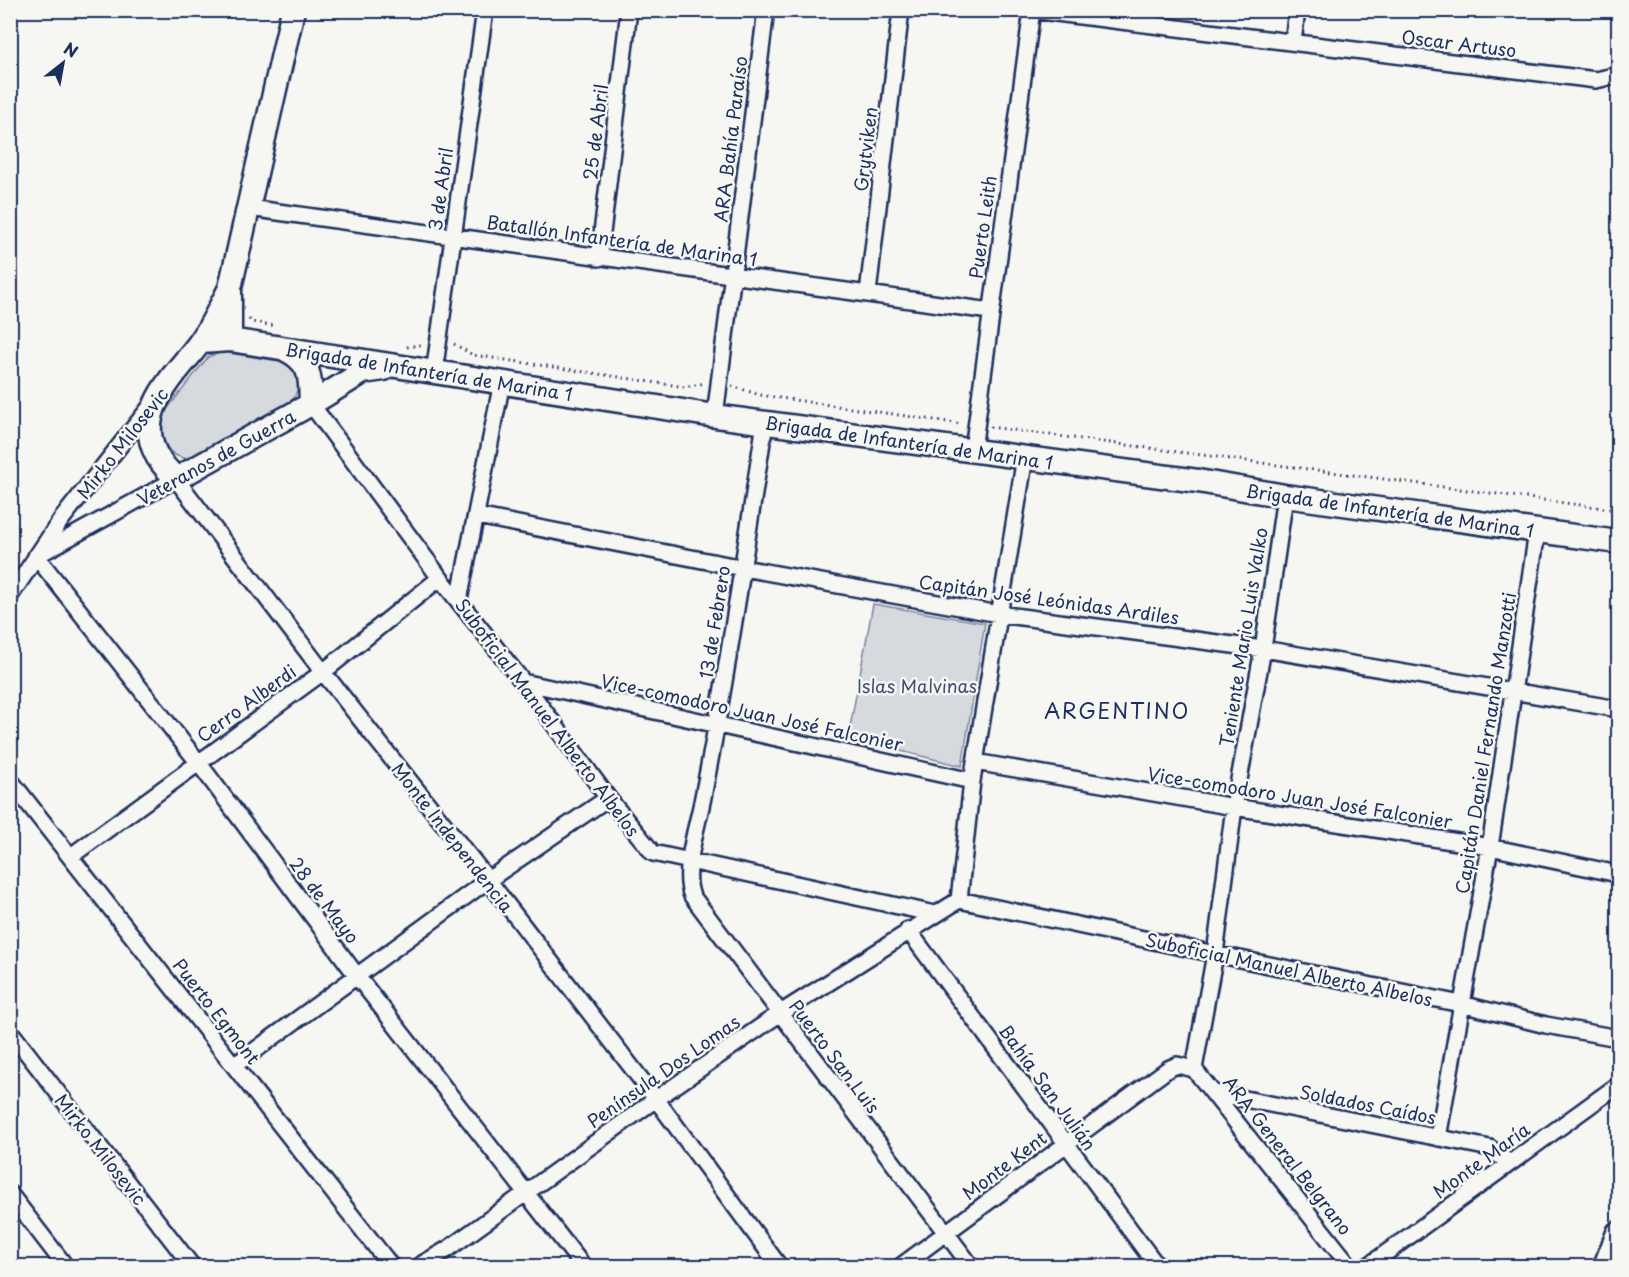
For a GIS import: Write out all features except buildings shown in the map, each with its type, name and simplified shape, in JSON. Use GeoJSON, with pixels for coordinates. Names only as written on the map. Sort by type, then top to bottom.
{"type":"FeatureCollection","features":[{"type":"Feature","properties":{"kind":"street","name":"Mirko Milosevic"},"geometry":{"type":"LineString","coordinates":[[230,340],[230,288],[293,10]]}},
{"type":"Feature","properties":{"kind":"street","name":"3 de Abril"},"geometry":{"type":"LineString","coordinates":[[434,373],[485,10]]}},
{"type":"Feature","properties":{"kind":"street","name":"25 de Abril"},"geometry":{"type":"LineString","coordinates":[[599,258],[629,10]]}},
{"type":"Feature","properties":{"kind":"street","name":"ARA Bahía Paraíso"},"geometry":{"type":"LineString","coordinates":[[715,416],[766,10]]}},
{"type":"Feature","properties":{"kind":"street","name":"Grytviken"},"geometry":{"type":"LineString","coordinates":[[868,293],[901,10]]}},
{"type":"Feature","properties":{"kind":"street"},"geometry":{"type":"LineString","coordinates":[[1293,42],[1297,10]]}},
{"type":"Feature","properties":{"kind":"street","name":"Oscar Artuso"},"geometry":{"type":"LineString","coordinates":[[1032,11],[1596,80],[1618,75]]}},
{"type":"Feature","properties":{"kind":"street","name":"Puerto Leith"},"geometry":{"type":"LineString","coordinates":[[973,450],[1032,11]]}},
{"type":"Feature","properties":{"kind":"street","name":"Batallón Infantería de Marina 1"},"geometry":{"type":"LineString","coordinates":[[249,207],[599,258],[990,311]]}},
{"type":"Feature","properties":{"kind":"street","name":"Mirko Milosevic"},"geometry":{"type":"LineString","coordinates":[[10,596],[61,520],[201,342],[230,288]]}},
{"type":"Feature","properties":{"kind":"street"},"geometry":{"type":"LineString","coordinates":[[284,338],[294,354],[306,366],[311,381],[311,404]]}},
{"type":"Feature","properties":{"kind":"street","name":"Brigada de Infantería de Marina 1"},"geometry":{"type":"LineString","coordinates":[[201,342],[284,338],[398,357],[434,373],[715,416],[1198,481],[1285,496],[1618,542]]}},
{"type":"Feature","properties":{"kind":"street","name":"Veteranos de Guerra"},"geometry":{"type":"LineString","coordinates":[[36,556],[311,404],[363,372],[398,357]]}},
{"type":"Feature","properties":{"kind":"street"},"geometry":{"type":"LineString","coordinates":[[459,600],[502,382]]}},
{"type":"Feature","properties":{"kind":"street","name":"Monte Independencia"},"geometry":{"type":"LineString","coordinates":[[155,401],[151,418],[151,440],[156,454],[323,672],[488,880],[656,1099],[779,1266]]}},
{"type":"Feature","properties":{"kind":"street","name":"Suboficial Manuel Alberto Albelos"},"geometry":{"type":"LineString","coordinates":[[311,404],[440,578],[523,682],[608,798],[653,853],[935,914]]}},
{"type":"Feature","properties":{"kind":"street","name":"13 de Febrero"},"geometry":{"type":"LineString","coordinates":[[690,861],[717,725],[765,423]]}},
{"type":"Feature","properties":{"kind":"street"},"geometry":{"type":"LineString","coordinates":[[959,900],[972,781],[1025,457]]}},
{"type":"Feature","properties":{"kind":"street","name":"Teniente Mario Luis Valko"},"geometry":{"type":"LineString","coordinates":[[1194,1069],[1215,954],[1234,807],[1263,649],[1285,496]]}},
{"type":"Feature","properties":{"kind":"street","name":"Capitán José Leónidas Ardiles"},"geometry":{"type":"LineString","coordinates":[[477,516],[743,568],[999,614],[1263,649],[1512,693],[1618,709]]}},
{"type":"Feature","properties":{"kind":"street","name":"Capitán Daniel Fernando Manzotti"},"geometry":{"type":"LineString","coordinates":[[1438,1138],[1490,847],[1537,532]]}},
{"type":"Feature","properties":{"kind":"street","name":"28 de Mayo"},"geometry":{"type":"LineString","coordinates":[[36,556],[198,762],[357,976],[583,1266]]}},
{"type":"Feature","properties":{"kind":"street","name":"Cerro Alberdi"},"geometry":{"type":"LineString","coordinates":[[71,856],[323,672],[440,578]]}},
{"type":"Feature","properties":{"kind":"street","name":"Vice-comodoro Juan José Falconier"},"geometry":{"type":"LineString","coordinates":[[523,682],[972,781]]}},
{"type":"Feature","properties":{"kind":"street","name":"Vice-comodoro Juan José Falconier"},"geometry":{"type":"LineString","coordinates":[[975,762],[1234,807],[1490,847],[1618,874]]}},
{"type":"Feature","properties":{"kind":"street","name":"Puerto Egmont"},"geometry":{"type":"LineString","coordinates":[[10,780],[391,1266]]}},
{"type":"Feature","properties":{"kind":"street"},"geometry":{"type":"LineString","coordinates":[[235,1065],[488,880],[608,798]]}},
{"type":"Feature","properties":{"kind":"street","name":"Puerto San Luis"},"geometry":{"type":"LineString","coordinates":[[690,861],[689,889],[692,896],[778,1014],[971,1266]]}},
{"type":"Feature","properties":{"kind":"street","name":"Suboficial Manuel Alberto Albelos"},"geometry":{"type":"LineString","coordinates":[[959,900],[1461,1004],[1546,1025],[1618,1038]]}},
{"type":"Feature","properties":{"kind":"street","name":"Península Dos Lomas"},"geometry":{"type":"LineString","coordinates":[[418,1266],[448,1249],[527,1194],[656,1099],[778,1014],[959,900]]}},
{"type":"Feature","properties":{"kind":"street","name":"Bahía San Julián"},"geometry":{"type":"LineString","coordinates":[[908,930],[1157,1266]]}},
{"type":"Feature","properties":{"kind":"street","name":"Mirko Milosevic"},"geometry":{"type":"LineString","coordinates":[[10,1031],[192,1266]]}},
{"type":"Feature","properties":{"kind":"street","name":"Monte Kent"},"geometry":{"type":"LineString","coordinates":[[901,1266],[1168,1069],[1177,1065],[1194,1069]]}},
{"type":"Feature","properties":{"kind":"street","name":"ARA General Belgrano"},"geometry":{"type":"LineString","coordinates":[[1194,1069],[1350,1266]]}},
{"type":"Feature","properties":{"kind":"street","name":"Monte María"},"geometry":{"type":"LineString","coordinates":[[1368,1266],[1618,1085]]}},
{"type":"Feature","properties":{"kind":"street","name":"Soldados Caídos"},"geometry":{"type":"LineString","coordinates":[[1215,1094],[1490,1148],[1509,1163]]}},
{"type":"Feature","properties":{"kind":"street"},"geometry":{"type":"LineString","coordinates":[[10,1194],[64,1266]]}},
{"type":"Feature","properties":{"kind":"street"},"geometry":{"type":"LineString","coordinates":[[1605,1266],[1618,1233]]}},
{"type":"Feature","properties":{"kind":"path"},"geometry":{"type":"LineString","coordinates":[[244,313],[251,322],[284,338]]}},
{"type":"Feature","properties":{"kind":"path"},"geometry":{"type":"LineString","coordinates":[[398,357],[410,348],[439,341],[452,343],[473,355],[685,387],[714,381],[760,395],[976,426],[1618,510]]}},
{"type":"Feature","properties":{"kind":"green space"},"geometry":{"type":"Polygon","coordinates":[[[222,352],[285,362],[297,377],[295,395],[287,406],[191,459],[182,458],[169,450],[165,444],[162,429],[164,413],[208,357],[222,352]]]}},
{"type":"Feature","properties":{"kind":"green space","name":"Islas Malvinas"},"geometry":{"type":"Polygon","coordinates":[[[873,604],[985,623],[962,766],[848,738],[873,604]]]}},
{"type":"Feature","properties":{"kind":"district","name":"ARGENTINO"},"geometry":{"type":"Point","coordinates":[1117,710]}}]}
